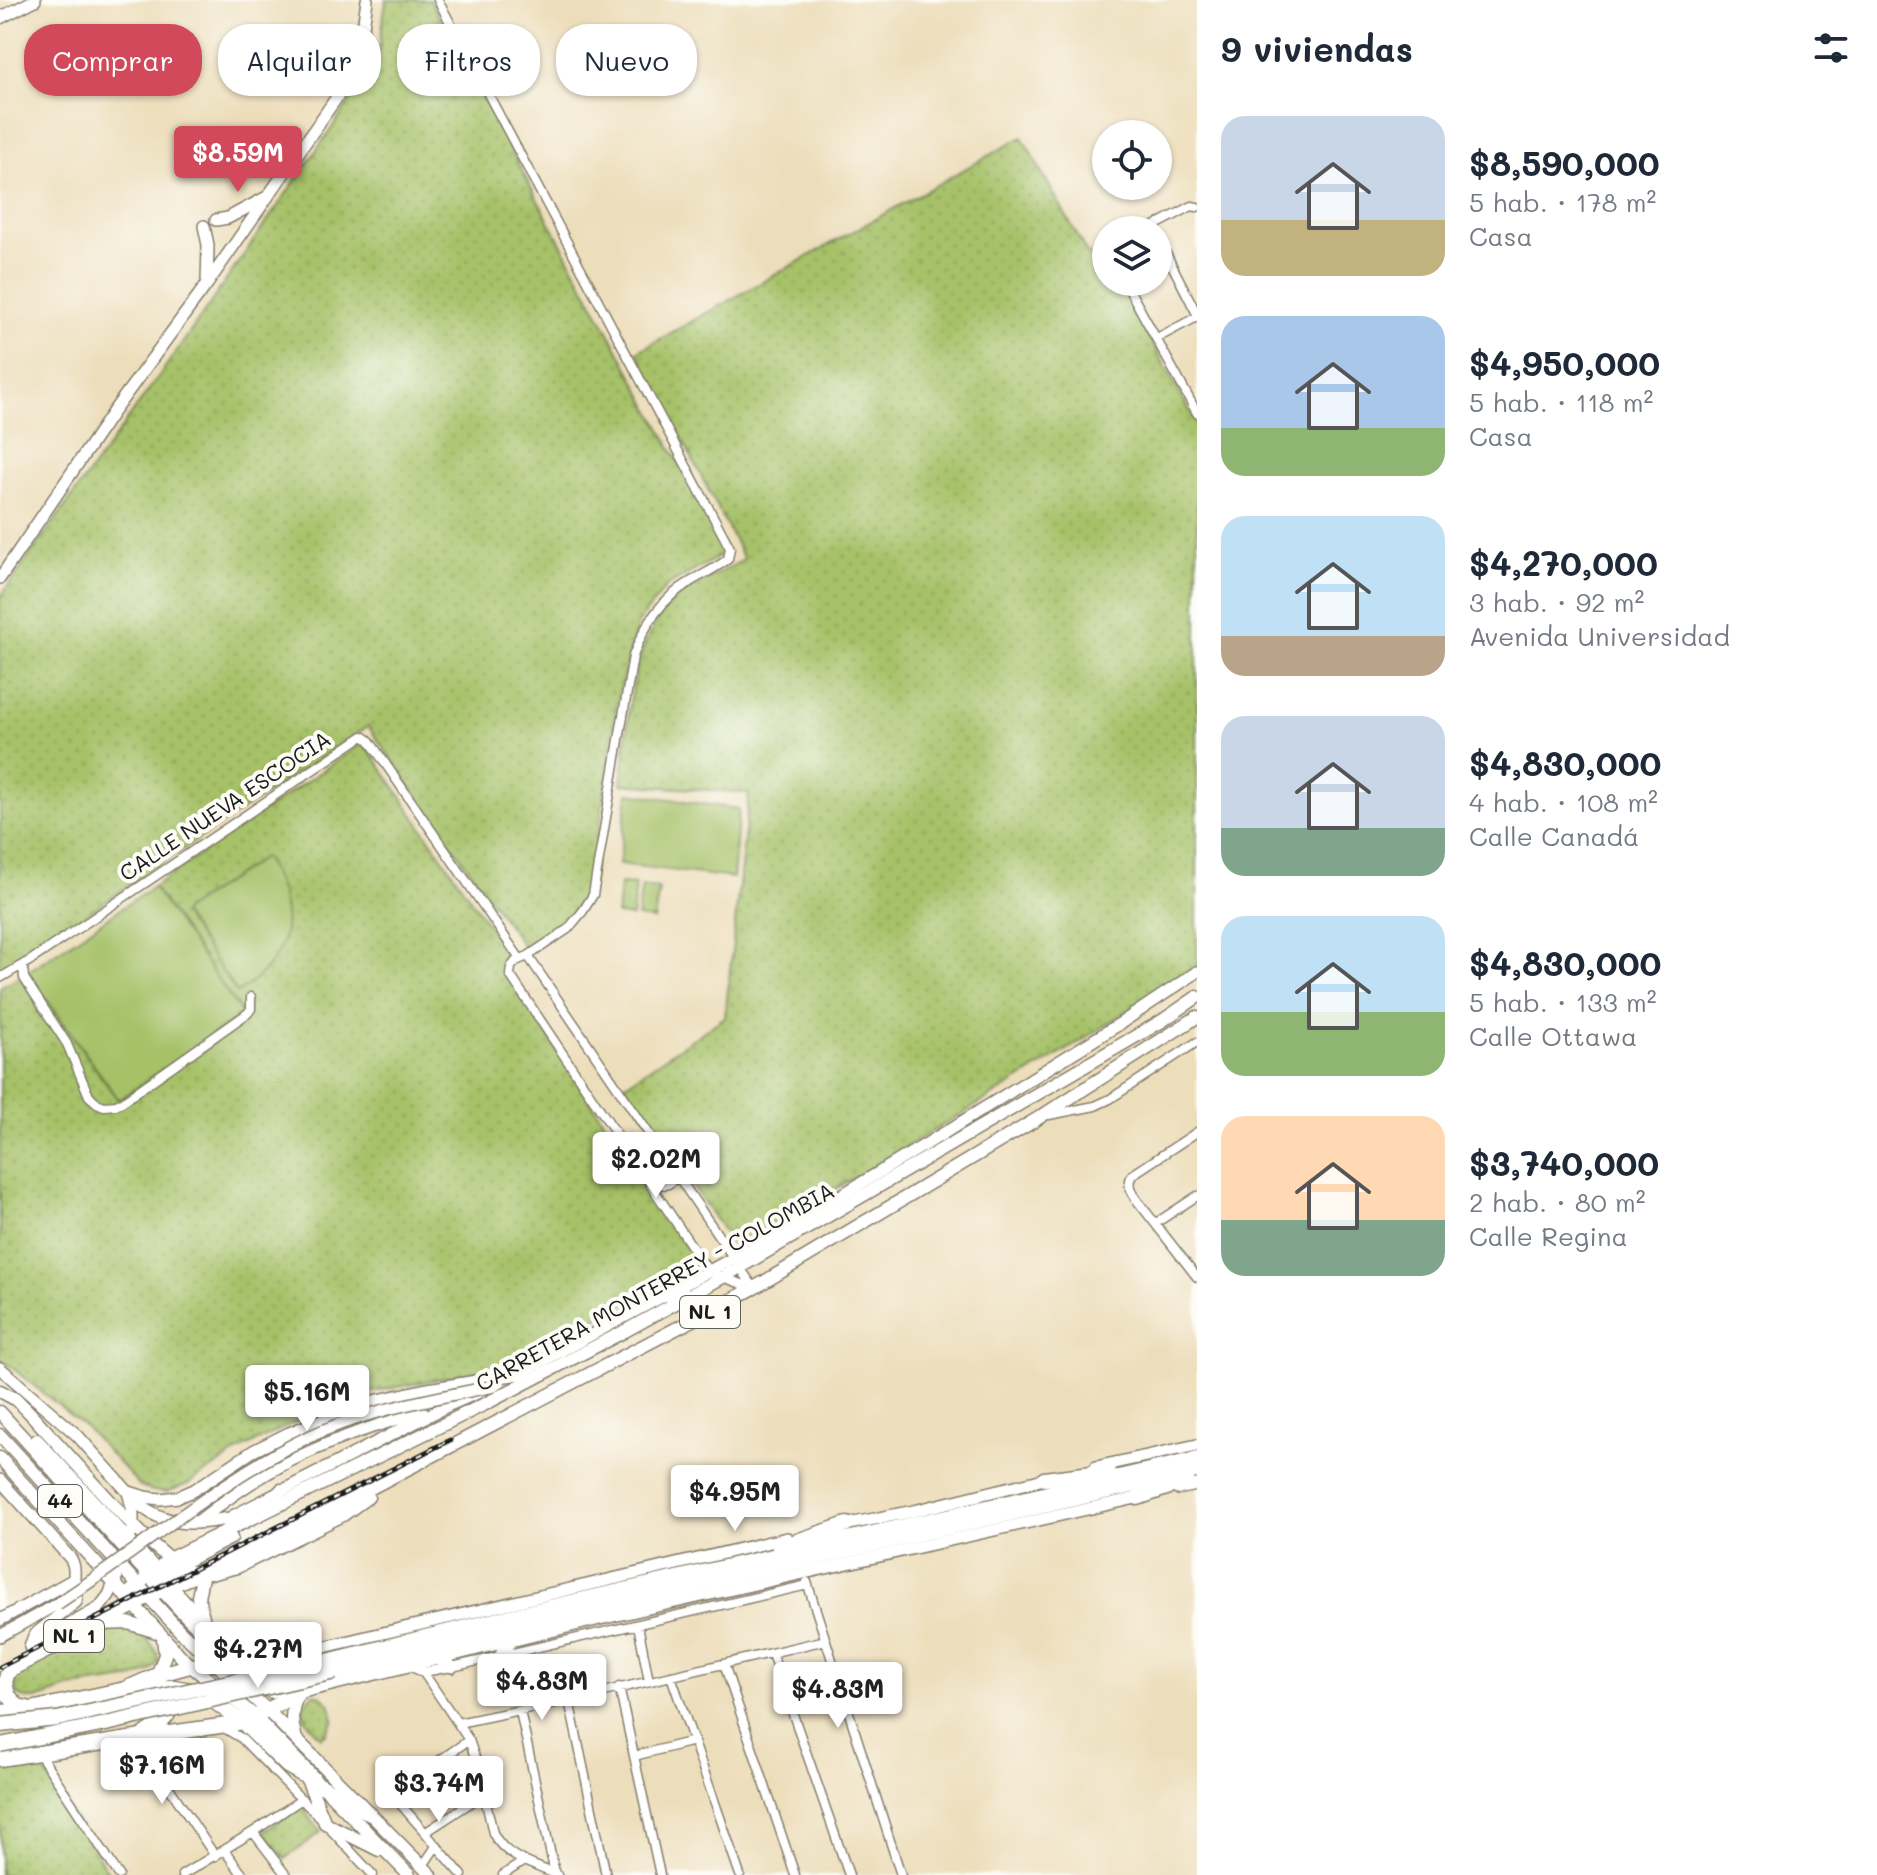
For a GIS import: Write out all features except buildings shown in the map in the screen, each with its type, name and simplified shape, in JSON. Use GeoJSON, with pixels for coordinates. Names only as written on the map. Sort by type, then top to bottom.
{"type":"FeatureCollection","features":[{"type":"Feature","properties":{"kind":"highway"},"geometry":{"type":"LineString","coordinates":[[0,1745],[106,1724],[746,1562],[1197,1459]]}},
{"type":"Feature","properties":{"kind":"highway"},"geometry":{"type":"LineString","coordinates":[[1044,1479],[1161,1467]]}},
{"type":"Feature","properties":{"kind":"highway"},"geometry":{"type":"LineString","coordinates":[[520,1620],[1197,1473]]}},
{"type":"Feature","properties":{"kind":"highway"},"geometry":{"type":"LineString","coordinates":[[1138,1498],[1197,1473]]}},
{"type":"Feature","properties":{"kind":"highway"},"geometry":{"type":"LineString","coordinates":[[746,1562],[847,1524]]}},
{"type":"Feature","properties":{"kind":"highway","name":"NL 1"},"geometry":{"type":"LineString","coordinates":[[23,1659],[97,1624],[129,1600]]}},
{"type":"Feature","properties":{"kind":"highway"},"geometry":{"type":"LineString","coordinates":[[0,1712],[31,1709],[125,1689],[155,1681],[190,1666],[281,1657]]}},
{"type":"Feature","properties":{"kind":"highway"},"geometry":{"type":"LineString","coordinates":[[23,1659],[8,1672],[5,1683],[8,1695],[18,1706],[31,1709]]}},
{"type":"Feature","properties":{"kind":"highway"},"geometry":{"type":"LineString","coordinates":[[0,1725],[57,1719],[333,1666]]}},
{"type":"Feature","properties":{"kind":"highway"},"geometry":{"type":"LineString","coordinates":[[155,1681],[199,1693],[255,1717],[287,1766],[370,1814]]}},
{"type":"Feature","properties":{"kind":"highway"},"geometry":{"type":"LineString","coordinates":[[139,1737],[164,1722],[169,1715],[168,1699],[155,1681]]}},
{"type":"Feature","properties":{"kind":"highway"},"geometry":{"type":"LineString","coordinates":[[0,1759],[216,1727],[255,1717],[299,1693]]}},
{"type":"Feature","properties":{"kind":"main road","name":"CARRETERA MONTERREY - COLOMBIA"},"geometry":{"type":"LineString","coordinates":[[174,1563],[263,1513],[485,1404],[691,1295],[723,1277],[737,1263],[1162,1021],[1197,997]]}},
{"type":"Feature","properties":{"kind":"main road","name":"CARRETERA MONTERREY - COLOMBIA"},"geometry":{"type":"LineString","coordinates":[[129,1600],[137,1585],[203,1573],[754,1288],[1037,1119],[1197,1017]]}},
{"type":"Feature","properties":{"kind":"main road"},"geometry":{"type":"LineString","coordinates":[[665,1295],[691,1295]]}},
{"type":"Feature","properties":{"kind":"main road"},"geometry":{"type":"LineString","coordinates":[[0,1391],[17,1400],[135,1527],[174,1563],[190,1572],[203,1573]]}},
{"type":"Feature","properties":{"kind":"main road"},"geometry":{"type":"LineString","coordinates":[[0,1399],[128,1547]]}},
{"type":"Feature","properties":{"kind":"main road"},"geometry":{"type":"LineString","coordinates":[[0,1412],[254,1683],[269,1691],[289,1695],[299,1693]]}},
{"type":"Feature","properties":{"kind":"main road","name":"44"},"geometry":{"type":"LineString","coordinates":[[0,1435],[149,1598],[214,1663],[255,1717],[409,1875]]}},
{"type":"Feature","properties":{"kind":"main road","name":"44"},"geometry":{"type":"LineString","coordinates":[[0,1458],[190,1666],[255,1717],[302,1745],[423,1872]]}},
{"type":"Feature","properties":{"kind":"main road"},"geometry":{"type":"LineString","coordinates":[[159,1581],[174,1563],[184,1562],[302,1501],[319,1485]]}},
{"type":"Feature","properties":{"kind":"main road"},"geometry":{"type":"LineString","coordinates":[[128,1492],[156,1515],[181,1523],[196,1523],[263,1513],[281,1490]]}},
{"type":"Feature","properties":{"kind":"main road"},"geometry":{"type":"LineString","coordinates":[[181,1632],[182,1606],[203,1573]]}},
{"type":"Feature","properties":{"kind":"main road"},"geometry":{"type":"LineString","coordinates":[[203,1573],[199,1603],[202,1615],[214,1633]]}},
{"type":"Feature","properties":{"kind":"main road","name":"CARRETERA MONTERREY - COLOMBIA"},"geometry":{"type":"LineString","coordinates":[[129,1600],[149,1598],[159,1581]]}},
{"type":"Feature","properties":{"kind":"main road"},"geometry":{"type":"LineString","coordinates":[[182,1606],[214,1633],[240,1649],[281,1657]]}},
{"type":"Feature","properties":{"kind":"main road"},"geometry":{"type":"LineString","coordinates":[[97,1624],[128,1623],[161,1636],[165,1655],[155,1681]]}},
{"type":"Feature","properties":{"kind":"main road"},"geometry":{"type":"LineString","coordinates":[[299,1693],[292,1708],[291,1721],[302,1745]]}},
{"type":"Feature","properties":{"kind":"main road"},"geometry":{"type":"LineString","coordinates":[[301,1764],[325,1823],[389,1855]]}},
{"type":"Feature","properties":{"kind":"street"},"geometry":{"type":"LineString","coordinates":[[0,18],[35,0]]}},
{"type":"Feature","properties":{"kind":"street"},"geometry":{"type":"LineString","coordinates":[[0,578],[113,412],[269,196],[351,74],[361,47],[367,0]]}},
{"type":"Feature","properties":{"kind":"street"},"geometry":{"type":"LineString","coordinates":[[438,0],[730,548],[728,559],[669,597],[641,634],[633,656],[593,895],[568,929],[513,964],[510,972],[512,980],[709,1272],[754,1288]]}},
{"type":"Feature","properties":{"kind":"street"},"geometry":{"type":"LineString","coordinates":[[216,220],[242,212],[269,196]]}},
{"type":"Feature","properties":{"kind":"street"},"geometry":{"type":"LineString","coordinates":[[1172,217],[1194,207]]}},
{"type":"Feature","properties":{"kind":"street"},"geometry":{"type":"LineString","coordinates":[[204,226],[208,245],[207,284]]}},
{"type":"Feature","properties":{"kind":"street"},"geometry":{"type":"LineString","coordinates":[[1157,338],[1197,315],[1172,266]]}},
{"type":"Feature","properties":{"kind":"street"},"geometry":{"type":"LineString","coordinates":[[1133,296],[1197,413]]}},
{"type":"Feature","properties":{"kind":"street","name":"CALLE NUEVA ESCOCIA"},"geometry":{"type":"LineString","coordinates":[[0,978],[363,736],[369,740],[524,957],[754,1288]]}},
{"type":"Feature","properties":{"kind":"street"},"geometry":{"type":"LineString","coordinates":[[23,965],[24,978],[67,1044],[89,1096],[104,1106],[122,1102],[248,1013],[251,997]]}},
{"type":"Feature","properties":{"kind":"street","name":"NL 1"},"geometry":{"type":"LineString","coordinates":[[128,1492],[160,1499],[178,1497],[253,1451],[365,1403],[519,1374],[709,1272],[737,1263],[1121,1023],[1197,972]]}},
{"type":"Feature","properties":{"kind":"street"},"geometry":{"type":"LineString","coordinates":[[1037,1119],[1095,1106],[1110,1099],[1197,1042]]}},
{"type":"Feature","properties":{"kind":"street"},"geometry":{"type":"LineString","coordinates":[[1197,1132],[1132,1175],[1129,1181],[1131,1192],[1193,1264],[1197,1277]]}},
{"type":"Feature","properties":{"kind":"street"},"geometry":{"type":"LineString","coordinates":[[629,1153],[643,1163],[660,1184],[672,1182],[675,1173]]}},
{"type":"Feature","properties":{"kind":"street"},"geometry":{"type":"LineString","coordinates":[[1156,1223],[1197,1196]]}},
{"type":"Feature","properties":{"kind":"street"},"geometry":{"type":"LineString","coordinates":[[0,1368],[77,1435],[128,1492],[135,1527],[106,1600],[99,1608],[23,1659]]}},
{"type":"Feature","properties":{"kind":"street"},"geometry":{"type":"LineString","coordinates":[[227,1518],[447,1406],[519,1374]]}},
{"type":"Feature","properties":{"kind":"street"},"geometry":{"type":"LineString","coordinates":[[0,1636],[82,1588],[226,1485],[309,1437],[363,1416],[494,1386]]}},
{"type":"Feature","properties":{"kind":"street"},"geometry":{"type":"LineString","coordinates":[[196,1523],[250,1484],[328,1442],[377,1424],[447,1406]]}},
{"type":"Feature","properties":{"kind":"street"},"geometry":{"type":"LineString","coordinates":[[806,1580],[675,1602],[299,1693],[277,1688],[272,1671],[281,1657],[1197,1445]]}},
{"type":"Feature","properties":{"kind":"street"},"geometry":{"type":"LineString","coordinates":[[0,1480],[75,1567],[75,1605],[34,1636],[23,1659]]}},
{"type":"Feature","properties":{"kind":"street"},"geometry":{"type":"LineString","coordinates":[[423,1672],[678,1616],[806,1580],[1197,1485]]}},
{"type":"Feature","properties":{"kind":"street"},"geometry":{"type":"LineString","coordinates":[[71,1559],[98,1566],[120,1567]]}},
{"type":"Feature","properties":{"kind":"street"},"geometry":{"type":"LineString","coordinates":[[0,1620],[74,1579]]}},
{"type":"Feature","properties":{"kind":"street"},"geometry":{"type":"LineString","coordinates":[[806,1580],[901,1875]]}},
{"type":"Feature","properties":{"kind":"street"},"geometry":{"type":"LineString","coordinates":[[675,1602],[678,1616]]}},
{"type":"Feature","properties":{"kind":"street"},"geometry":{"type":"LineString","coordinates":[[638,1625],[649,1681]]}},
{"type":"Feature","properties":{"kind":"street"},"geometry":{"type":"LineString","coordinates":[[572,1626],[574,1640]]}},
{"type":"Feature","properties":{"kind":"street"},"geometry":{"type":"LineString","coordinates":[[499,1657],[513,1640]]}},
{"type":"Feature","properties":{"kind":"street"},"geometry":{"type":"LineString","coordinates":[[458,1723],[826,1640]]}},
{"type":"Feature","properties":{"kind":"street"},"geometry":{"type":"LineString","coordinates":[[772,1654],[849,1875]]}},
{"type":"Feature","properties":{"kind":"street"},"geometry":{"type":"LineString","coordinates":[[437,1658],[452,1667]]}},
{"type":"Feature","properties":{"kind":"street"},"geometry":{"type":"LineString","coordinates":[[724,1664],[795,1875]]}},
{"type":"Feature","properties":{"kind":"street"},"geometry":{"type":"LineString","coordinates":[[409,1666],[423,1672],[469,1740],[497,1842],[524,1861],[556,1874]]}},
{"type":"Feature","properties":{"kind":"street"},"geometry":{"type":"LineString","coordinates":[[671,1676],[740,1875]]}},
{"type":"Feature","properties":{"kind":"street"},"geometry":{"type":"LineString","coordinates":[[619,1687],[660,1875]]}},
{"type":"Feature","properties":{"kind":"street"},"geometry":{"type":"LineString","coordinates":[[569,1700],[606,1875]]}},
{"type":"Feature","properties":{"kind":"street"},"geometry":{"type":"LineString","coordinates":[[520,1711],[556,1874]]}},
{"type":"Feature","properties":{"kind":"street"},"geometry":{"type":"LineString","coordinates":[[216,1727],[236,1735],[302,1799],[373,1875]]}},
{"type":"Feature","properties":{"kind":"street"},"geometry":{"type":"LineString","coordinates":[[139,1737],[215,1856]]}},
{"type":"Feature","properties":{"kind":"street"},"geometry":{"type":"LineString","coordinates":[[391,1794],[469,1740]]}},
{"type":"Feature","properties":{"kind":"street"},"geometry":{"type":"LineString","coordinates":[[634,1756],[694,1741]]}},
{"type":"Feature","properties":{"kind":"street"},"geometry":{"type":"LineString","coordinates":[[39,1753],[119,1875]]}},
{"type":"Feature","properties":{"kind":"street"},"geometry":{"type":"LineString","coordinates":[[382,1783],[462,1875]]}},
{"type":"Feature","properties":{"kind":"street"},"geometry":{"type":"LineString","coordinates":[[426,1832],[484,1794]]}},
{"type":"Feature","properties":{"kind":"street"},"geometry":{"type":"LineString","coordinates":[[182,1875],[302,1799]]}},
{"type":"Feature","properties":{"kind":"street"},"geometry":{"type":"LineString","coordinates":[[253,1832],[286,1875]]}},
{"type":"Feature","properties":{"kind":"street"},"geometry":{"type":"LineString","coordinates":[[423,1872],[437,1845]]}},
{"type":"Feature","properties":{"kind":"street"},"geometry":{"type":"LineString","coordinates":[[224,1850],[243,1875]]}},
{"type":"Feature","properties":{"kind":"street"},"geometry":{"type":"LineString","coordinates":[[508,1874],[524,1861]]}},
{"type":"Feature","properties":{"kind":"green space"},"geometry":{"type":"Polygon","coordinates":[[[386,0],[430,0],[443,24],[397,24],[397,96],[482,96],[727,552],[666,587],[638,623],[617,701],[592,883],[567,920],[523,946],[368,726],[0,969],[0,597],[184,341],[354,96],[381,96],[381,35],[386,0]]]}},
{"type":"Feature","properties":{"kind":"green space"},"geometry":{"type":"Polygon","coordinates":[[[1022,137],[1088,255],[1092,253],[1092,296],[1127,296],[1197,424],[1197,964],[1027,1075],[735,1248],[624,1085],[725,1017],[749,793],[621,784],[633,685],[647,638],[675,600],[744,559],[637,352],[1022,137]]]}},
{"type":"Feature","properties":{"kind":"green space"},"geometry":{"type":"Polygon","coordinates":[[[364,742],[503,947],[504,969],[698,1265],[504,1366],[347,1397],[247,1446],[188,1484],[167,1492],[153,1491],[140,1486],[85,1427],[0,1358],[0,987],[27,972],[118,1100],[242,1014],[153,887],[364,742]]]}},
{"type":"Feature","properties":{"kind":"green space"},"geometry":{"type":"Polygon","coordinates":[[[628,793],[739,809],[733,878],[619,864],[628,793]]]}},
{"type":"Feature","properties":{"kind":"green space"},"geometry":{"type":"Polygon","coordinates":[[[264,857],[282,897],[285,932],[270,964],[237,993],[182,913],[264,857]]]}},
{"type":"Feature","properties":{"kind":"green space"},"geometry":{"type":"Polygon","coordinates":[[[620,884],[636,885],[632,917],[617,915],[620,884]]]}},
{"type":"Feature","properties":{"kind":"green space"},"geometry":{"type":"Polygon","coordinates":[[[642,886],[659,889],[654,920],[637,917],[642,886]]]}},
{"type":"Feature","properties":{"kind":"green space"},"geometry":{"type":"Polygon","coordinates":[[[153,887],[242,1014],[119,1100],[27,972],[153,887]]]}},
{"type":"Feature","properties":{"kind":"green space"},"geometry":{"type":"Polygon","coordinates":[[[123,1628],[141,1635],[155,1650],[159,1662],[151,1671],[135,1678],[72,1687],[36,1699],[18,1695],[14,1680],[17,1673],[57,1653],[123,1628]]]}},
{"type":"Feature","properties":{"kind":"green space"},"geometry":{"type":"Polygon","coordinates":[[[314,1693],[328,1703],[334,1720],[321,1737],[307,1720],[302,1707],[314,1693]]]}},
{"type":"Feature","properties":{"kind":"green space"},"geometry":{"type":"Polygon","coordinates":[[[35,1756],[110,1875],[0,1875],[0,1764],[35,1756]]]}},
{"type":"Feature","properties":{"kind":"green space"},"geometry":{"type":"Polygon","coordinates":[[[305,1804],[310,1808],[305,1812],[321,1832],[285,1859],[263,1832],[305,1804]]]}},
{"type":"Feature","properties":{"kind":"railway"},"geometry":{"type":"LineString","coordinates":[[0,1667],[450,1440]]}}]}
